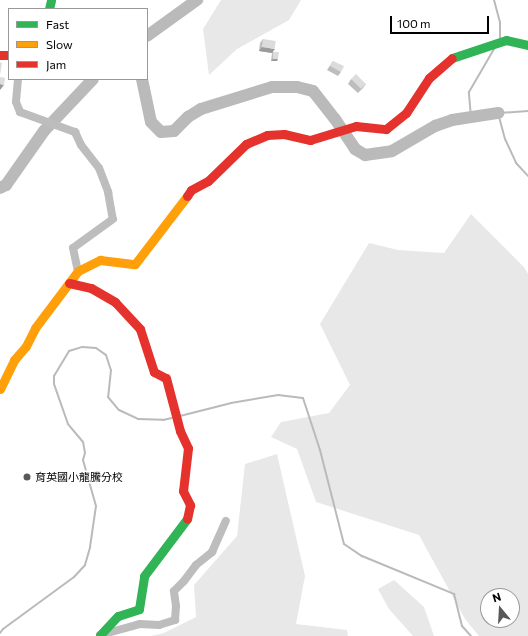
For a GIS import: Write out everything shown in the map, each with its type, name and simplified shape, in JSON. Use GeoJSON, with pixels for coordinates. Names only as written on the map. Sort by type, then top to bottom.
{"type":"FeatureCollection","features":[{"type":"Feature","properties":{"kind":"street"},"geometry":{"type":"LineString","coordinates":[[0,389],[14,360],[26,346],[35,328],[78,271],[100,260],[134,264],[191,190],[208,181],[246,144],[267,135],[284,134],[310,140],[356,126],[386,129],[406,113],[429,78],[454,56],[506,40],[528,45]]}},
{"type":"Feature","properties":{"kind":"street"},"geometry":{"type":"LineString","coordinates":[[18,80],[16,102],[20,112],[75,132],[81,145],[99,168],[108,192],[113,219],[73,248],[78,271]]}},
{"type":"Feature","properties":{"kind":"street"},"geometry":{"type":"LineString","coordinates":[[69,283],[91,288],[115,302],[140,329],[154,372],[166,378],[180,431],[188,448],[183,491],[190,505],[187,520],[144,576],[138,609],[118,616],[99,636]]}},
{"type":"Feature","properties":{"kind":"street"},"geometry":{"type":"LineString","coordinates":[[99,636],[140,624],[159,625],[175,620],[176,606],[174,591],[196,565],[212,552],[226,521]]}},
{"type":"Feature","properties":{"kind":"shaded area"},"geometry":{"type":"Polygon","coordinates":[[[221,0],[301,0],[289,20],[237,49],[209,75],[203,29],[221,0]]]}},
{"type":"Feature","properties":{"kind":"shaded area"},"geometry":{"type":"Polygon","coordinates":[[[471,214],[524,267],[528,274],[528,636],[479,636],[465,619],[419,535],[316,502],[297,449],[271,437],[281,422],[329,413],[350,385],[320,324],[369,243],[398,250],[444,253],[471,214]]]}},
{"type":"Feature","properties":{"kind":"shaded area"},"geometry":{"type":"Polygon","coordinates":[[[277,454],[305,576],[296,624],[347,630],[348,636],[151,636],[164,633],[196,617],[194,585],[237,536],[245,464],[277,454]]]}},
{"type":"Feature","properties":{"kind":"shaded area"},"geometry":{"type":"Polygon","coordinates":[[[394,580],[424,607],[434,636],[413,636],[389,609],[378,589],[394,580]]]}},
{"type":"Feature","properties":{"kind":"building"},"geometry":{"type":"Polygon","coordinates":[[[263,39],[276,41],[275,49],[262,47],[263,39]]]}},
{"type":"Feature","properties":{"kind":"building"},"geometry":{"type":"Polygon","coordinates":[[[273,52],[279,52],[278,59],[273,59],[273,52]]]}},
{"type":"Feature","properties":{"kind":"building"},"geometry":{"type":"Polygon","coordinates":[[[333,61],[344,66],[341,72],[330,66],[333,61]]]}},
{"type":"Feature","properties":{"kind":"building"},"geometry":{"type":"Polygon","coordinates":[[[0,62],[2,63],[0,75],[0,62]]]}},
{"type":"Feature","properties":{"kind":"building"},"geometry":{"type":"Polygon","coordinates":[[[356,74],[366,84],[361,89],[351,79],[356,74]]]}},
{"type":"Feature","properties":{"kind":"building"},"geometry":{"type":"Polygon","coordinates":[[[0,77],[5,78],[4,85],[0,84],[0,77]]]}},
{"type":"Feature","properties":{"kind":"waterway"},"geometry":{"type":"LineString","coordinates":[[148,35],[197,0]]}},
{"type":"Feature","properties":{"kind":"waterway"},"geometry":{"type":"LineString","coordinates":[[494,0],[500,22],[500,38]]}},
{"type":"Feature","properties":{"kind":"waterway"},"geometry":{"type":"LineString","coordinates":[[471,117],[469,92],[494,49]]}},
{"type":"Feature","properties":{"kind":"waterway"},"geometry":{"type":"LineString","coordinates":[[0,188],[6,185],[44,131],[92,80]]}},
{"type":"Feature","properties":{"kind":"waterway"},"geometry":{"type":"LineString","coordinates":[[142,80],[151,122],[161,132],[174,131],[188,117],[201,109],[272,87],[297,87],[313,91],[335,119],[355,149],[365,155],[392,151],[435,126],[452,120],[498,113]]}},
{"type":"Feature","properties":{"kind":"waterway"},"geometry":{"type":"LineString","coordinates":[[528,111],[498,113],[505,139],[516,163],[528,176]]}},
{"type":"Feature","properties":{"kind":"waterway"},"geometry":{"type":"LineString","coordinates":[[0,633],[3,629],[74,577],[85,565],[90,547],[96,506],[83,460],[85,453],[83,442],[68,424],[54,384],[54,376],[69,351],[82,347],[96,348],[106,355],[111,370],[108,397],[119,410],[138,419],[163,420],[172,418]]}},
{"type":"Feature","properties":{"kind":"waterway"},"geometry":{"type":"LineString","coordinates":[[180,416],[231,403],[278,395],[303,398],[320,450],[344,544],[362,556],[454,594],[462,626],[471,636]]}},
{"type":"Feature","properties":{"kind":"traffic: fast"},"geometry":{"type":"LineString","coordinates":[[49,8],[51,0]]}},
{"type":"Feature","properties":{"kind":"traffic: fast"},"geometry":{"type":"LineString","coordinates":[[452,58],[506,40],[528,45]]}},
{"type":"Feature","properties":{"kind":"traffic: fast"},"geometry":{"type":"LineString","coordinates":[[100,635],[118,616],[139,609],[144,576],[187,519]]}},
{"type":"Feature","properties":{"kind":"traffic: slow"},"geometry":{"type":"LineString","coordinates":[[0,389],[14,360],[26,346],[35,328],[78,271],[100,260],[135,264],[187,196]]}},
{"type":"Feature","properties":{"kind":"traffic: jam"},"geometry":{"type":"LineString","coordinates":[[0,55],[8,55]]}},
{"type":"Feature","properties":{"kind":"traffic: jam"},"geometry":{"type":"LineString","coordinates":[[187,196],[191,190],[208,181],[246,144],[267,135],[284,134],[310,140],[356,126],[386,129],[406,113],[429,78],[452,58]]}},
{"type":"Feature","properties":{"kind":"traffic: jam"},"geometry":{"type":"LineString","coordinates":[[69,283],[91,288],[115,302],[140,329],[154,372],[166,378],[180,431],[188,448],[183,491],[190,505],[187,519]]}},
{"type":"Feature","properties":{"kind":"place","name":"育英國小龍騰分校"},"geometry":{"type":"Point","coordinates":[27,477]}}]}
